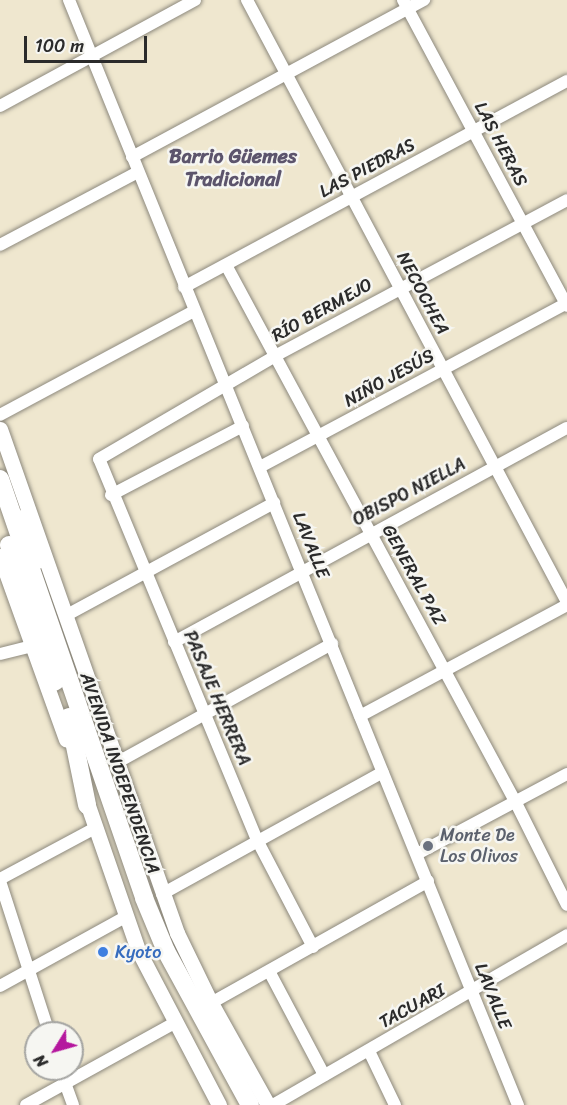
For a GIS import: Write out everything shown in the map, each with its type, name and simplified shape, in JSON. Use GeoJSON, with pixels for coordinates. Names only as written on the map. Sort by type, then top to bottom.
{"type":"FeatureCollection","features":[{"type":"Feature","properties":{"kind":"highway","name":"AVENIDA INDEPENDENCIA"},"geometry":{"type":"LineString","coordinates":[[0,479],[43,644],[144,898],[166,951],[250,1105]]}},
{"type":"Feature","properties":{"kind":"highway"},"geometry":{"type":"LineString","coordinates":[[28,515],[43,644]]}},
{"type":"Feature","properties":{"kind":"highway","name":"AVENIDA INDEPENDENCIA"},"geometry":{"type":"LineString","coordinates":[[0,518],[142,919],[240,1105]]}},
{"type":"Feature","properties":{"kind":"highway"},"geometry":{"type":"LineString","coordinates":[[0,551],[43,644]]}},
{"type":"Feature","properties":{"kind":"highway"},"geometry":{"type":"LineString","coordinates":[[69,717],[87,805]]}},
{"type":"Feature","properties":{"kind":"main road","name":"AVENIDA INDEPENDENCIA"},"geometry":{"type":"LineString","coordinates":[[0,429],[28,515],[162,894],[211,1003],[268,1105]]}},
{"type":"Feature","properties":{"kind":"main road","name":"AVENIDA INDEPENDENCIA"},"geometry":{"type":"LineString","coordinates":[[0,556],[43,644],[87,805],[124,917],[174,1024],[219,1105]]}},
{"type":"Feature","properties":{"kind":"street"},"geometry":{"type":"LineString","coordinates":[[0,106],[195,0]]}},
{"type":"Feature","properties":{"kind":"street","name":"NECOCHEA"},"geometry":{"type":"LineString","coordinates":[[247,0],[567,603]]}},
{"type":"Feature","properties":{"kind":"street"},"geometry":{"type":"LineString","coordinates":[[132,157],[286,75],[405,5],[424,0]]}},
{"type":"Feature","properties":{"kind":"street","name":"LAVALLE"},"geometry":{"type":"LineString","coordinates":[[73,1],[90,56],[260,466],[518,1105]]}},
{"type":"Feature","properties":{"kind":"street","name":"LAS HERAS"},"geometry":{"type":"LineString","coordinates":[[405,5],[567,305]]}},
{"type":"Feature","properties":{"kind":"street","name":"LAS PIEDRAS"},"geometry":{"type":"LineString","coordinates":[[184,287],[567,81]]}},
{"type":"Feature","properties":{"kind":"street"},"geometry":{"type":"LineString","coordinates":[[0,244],[138,172]]}},
{"type":"Feature","properties":{"kind":"street","name":"RÍO BERMEJO"},"geometry":{"type":"LineString","coordinates":[[99,459],[226,388],[275,356],[567,200]]}},
{"type":"Feature","properties":{"kind":"street","name":"GENERAL PAZ"},"geometry":{"type":"LineString","coordinates":[[226,265],[445,669],[567,905]]}},
{"type":"Feature","properties":{"kind":"street","name":"NIÑO JESÚS"},"geometry":{"type":"LineString","coordinates":[[260,466],[567,305]]}},
{"type":"Feature","properties":{"kind":"street"},"geometry":{"type":"LineString","coordinates":[[0,415],[194,311]]}},
{"type":"Feature","properties":{"kind":"street"},"geometry":{"type":"LineString","coordinates":[[111,495],[243,426]]}},
{"type":"Feature","properties":{"kind":"street","name":"OBISPO NIELLA"},"geometry":{"type":"LineString","coordinates":[[174,642],[370,533],[567,428]]}},
{"type":"Feature","properties":{"kind":"street","name":"PASAJE HERRERA"},"geometry":{"type":"LineString","coordinates":[[99,459],[111,495],[257,840],[313,947]]}},
{"type":"Feature","properties":{"kind":"street"},"geometry":{"type":"LineString","coordinates":[[65,616],[274,503]]}},
{"type":"Feature","properties":{"kind":"street"},"geometry":{"type":"LineString","coordinates":[[360,716],[567,603]]}},
{"type":"Feature","properties":{"kind":"street"},"geometry":{"type":"LineString","coordinates":[[0,654],[43,644]]}},
{"type":"Feature","properties":{"kind":"street"},"geometry":{"type":"LineString","coordinates":[[116,763],[332,644]]}},
{"type":"Feature","properties":{"kind":"street"},"geometry":{"type":"LineString","coordinates":[[162,894],[383,772]]}},
{"type":"Feature","properties":{"kind":"street"},"geometry":{"type":"LineString","coordinates":[[417,854],[567,774]]}},
{"type":"Feature","properties":{"kind":"street"},"geometry":{"type":"LineString","coordinates":[[44,1021],[0,880],[95,828]]}},
{"type":"Feature","properties":{"kind":"street"},"geometry":{"type":"LineString","coordinates":[[211,1003],[428,882]]}},
{"type":"Feature","properties":{"kind":"street"},"geometry":{"type":"LineString","coordinates":[[0,986],[124,917]]}},
{"type":"Feature","properties":{"kind":"street","name":"TACUARI"},"geometry":{"type":"LineString","coordinates":[[273,1105],[567,935]]}},
{"type":"Feature","properties":{"kind":"street"},"geometry":{"type":"LineString","coordinates":[[269,971],[324,1075]]}},
{"type":"Feature","properties":{"kind":"street"},"geometry":{"type":"LineString","coordinates":[[26,1105],[174,1024]]}},
{"type":"Feature","properties":{"kind":"street"},"geometry":{"type":"LineString","coordinates":[[369,1051],[395,1105]]}},
{"type":"Feature","properties":{"kind":"street"},"geometry":{"type":"LineString","coordinates":[[64,1081],[73,1105]]}},
{"type":"Feature","properties":{"kind":"place","name":"Monte De Los Olivos"},"geometry":{"type":"Point","coordinates":[428,846]}},
{"type":"Feature","properties":{"kind":"place","name":"Kyoto"},"geometry":{"type":"Point","coordinates":[103,952]}},
{"type":"Feature","properties":{"kind":"district","name":"Barrio Güemes Tradicional"},"geometry":{"type":"Point","coordinates":[233,168]}}]}
